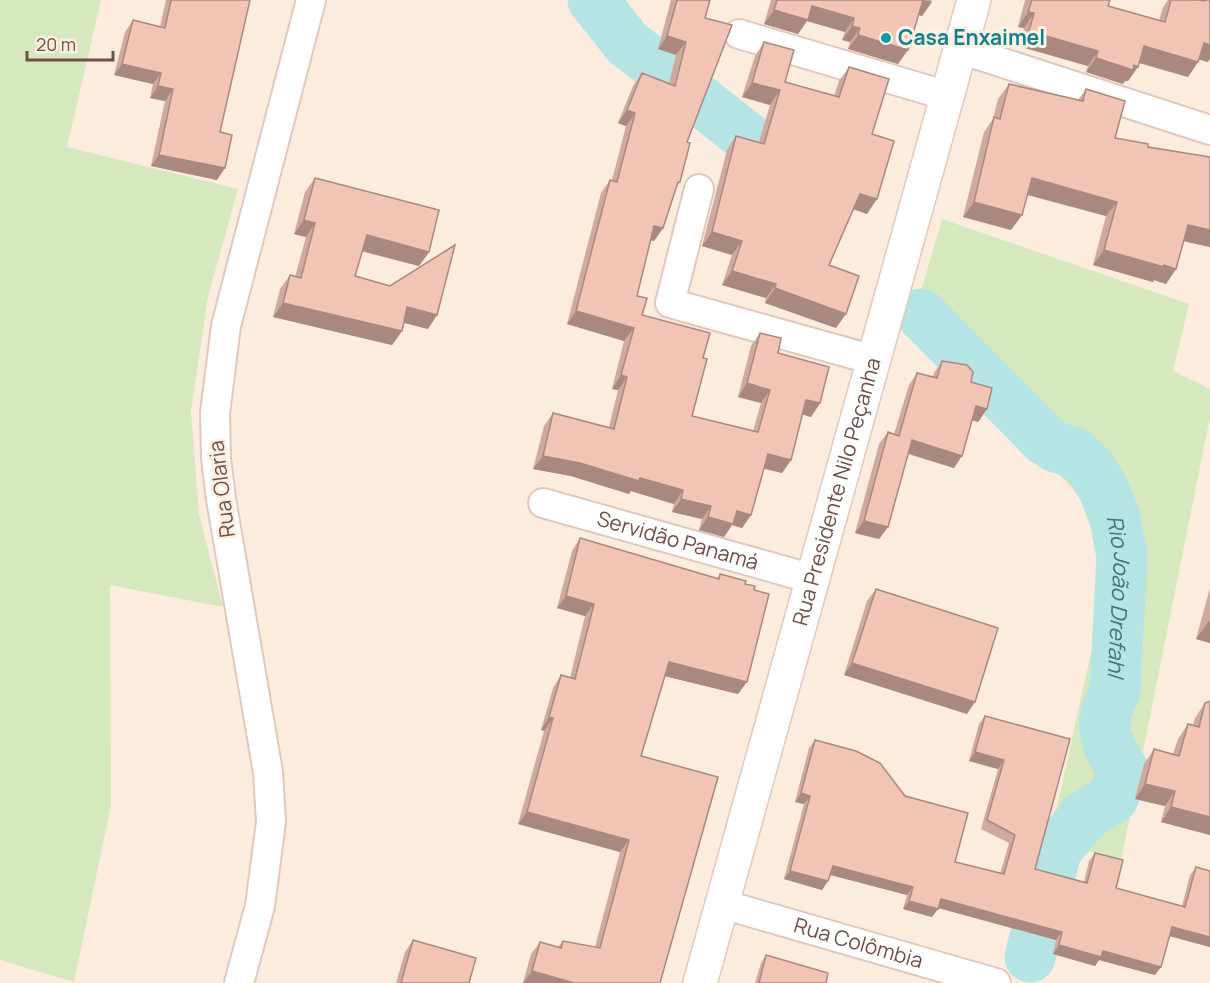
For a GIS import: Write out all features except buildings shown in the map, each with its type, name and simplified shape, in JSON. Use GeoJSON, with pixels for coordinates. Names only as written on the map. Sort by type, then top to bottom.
{"type":"FeatureCollection","features":[{"type":"Feature","properties":{"kind":"street","name":"Rua Olaria"},"geometry":{"type":"LineString","coordinates":[[238,983],[260,906],[271,822],[268,772],[221,499],[216,458],[215,413],[226,326],[311,0]]}},
{"type":"Feature","properties":{"kind":"street","name":"Rua Presidente Nilo Peçanha"},"geometry":{"type":"LineString","coordinates":[[700,983],[974,0]]}},
{"type":"Feature","properties":{"kind":"street"},"geometry":{"type":"LineString","coordinates":[[739,34],[948,96]]}},
{"type":"Feature","properties":{"kind":"street"},"geometry":{"type":"LineString","coordinates":[[960,49],[1210,130]]}},
{"type":"Feature","properties":{"kind":"street"},"geometry":{"type":"LineString","coordinates":[[699,189],[670,303],[874,360]]}},
{"type":"Feature","properties":{"kind":"street","name":"Servidão Panamá"},"geometry":{"type":"LineString","coordinates":[[543,503],[813,579]]}},
{"type":"Feature","properties":{"kind":"street","name":"Rua Colômbia"},"geometry":{"type":"LineString","coordinates":[[722,904],[996,983]]}},
{"type":"Feature","properties":{"kind":"green space"},"geometry":{"type":"Polygon","coordinates":[[[0,0],[101,0],[67,147],[238,189],[208,297],[191,411],[199,514],[223,607],[110,585],[111,805],[74,982],[0,960],[0,0]]]}},
{"type":"Feature","properties":{"kind":"green space"},"geometry":{"type":"Polygon","coordinates":[[[942,219],[1189,304],[1173,371],[1210,389],[1210,417],[1121,861],[1050,839],[1109,571],[1105,532],[1094,510],[911,326],[942,219]]]}},
{"type":"Feature","properties":{"kind":"waterway","name":"Rio João Drefahl"},"geometry":{"type":"LineString","coordinates":[[593,0],[627,43],[767,153],[800,191]]}},
{"type":"Feature","properties":{"kind":"waterway","name":"Rio João Drefahl"},"geometry":{"type":"LineString","coordinates":[[921,314],[1045,440],[1056,447],[1073,452],[1090,467],[1104,490],[1115,519],[1122,556],[1115,691],[1106,714],[1105,732],[1112,751],[1124,771],[1113,798],[1084,816],[1056,851],[1030,957]]}},
{"type":"Feature","properties":{"kind":"place","name":"Casa Enxaimel"},"geometry":{"type":"Point","coordinates":[886,38]}}]}
